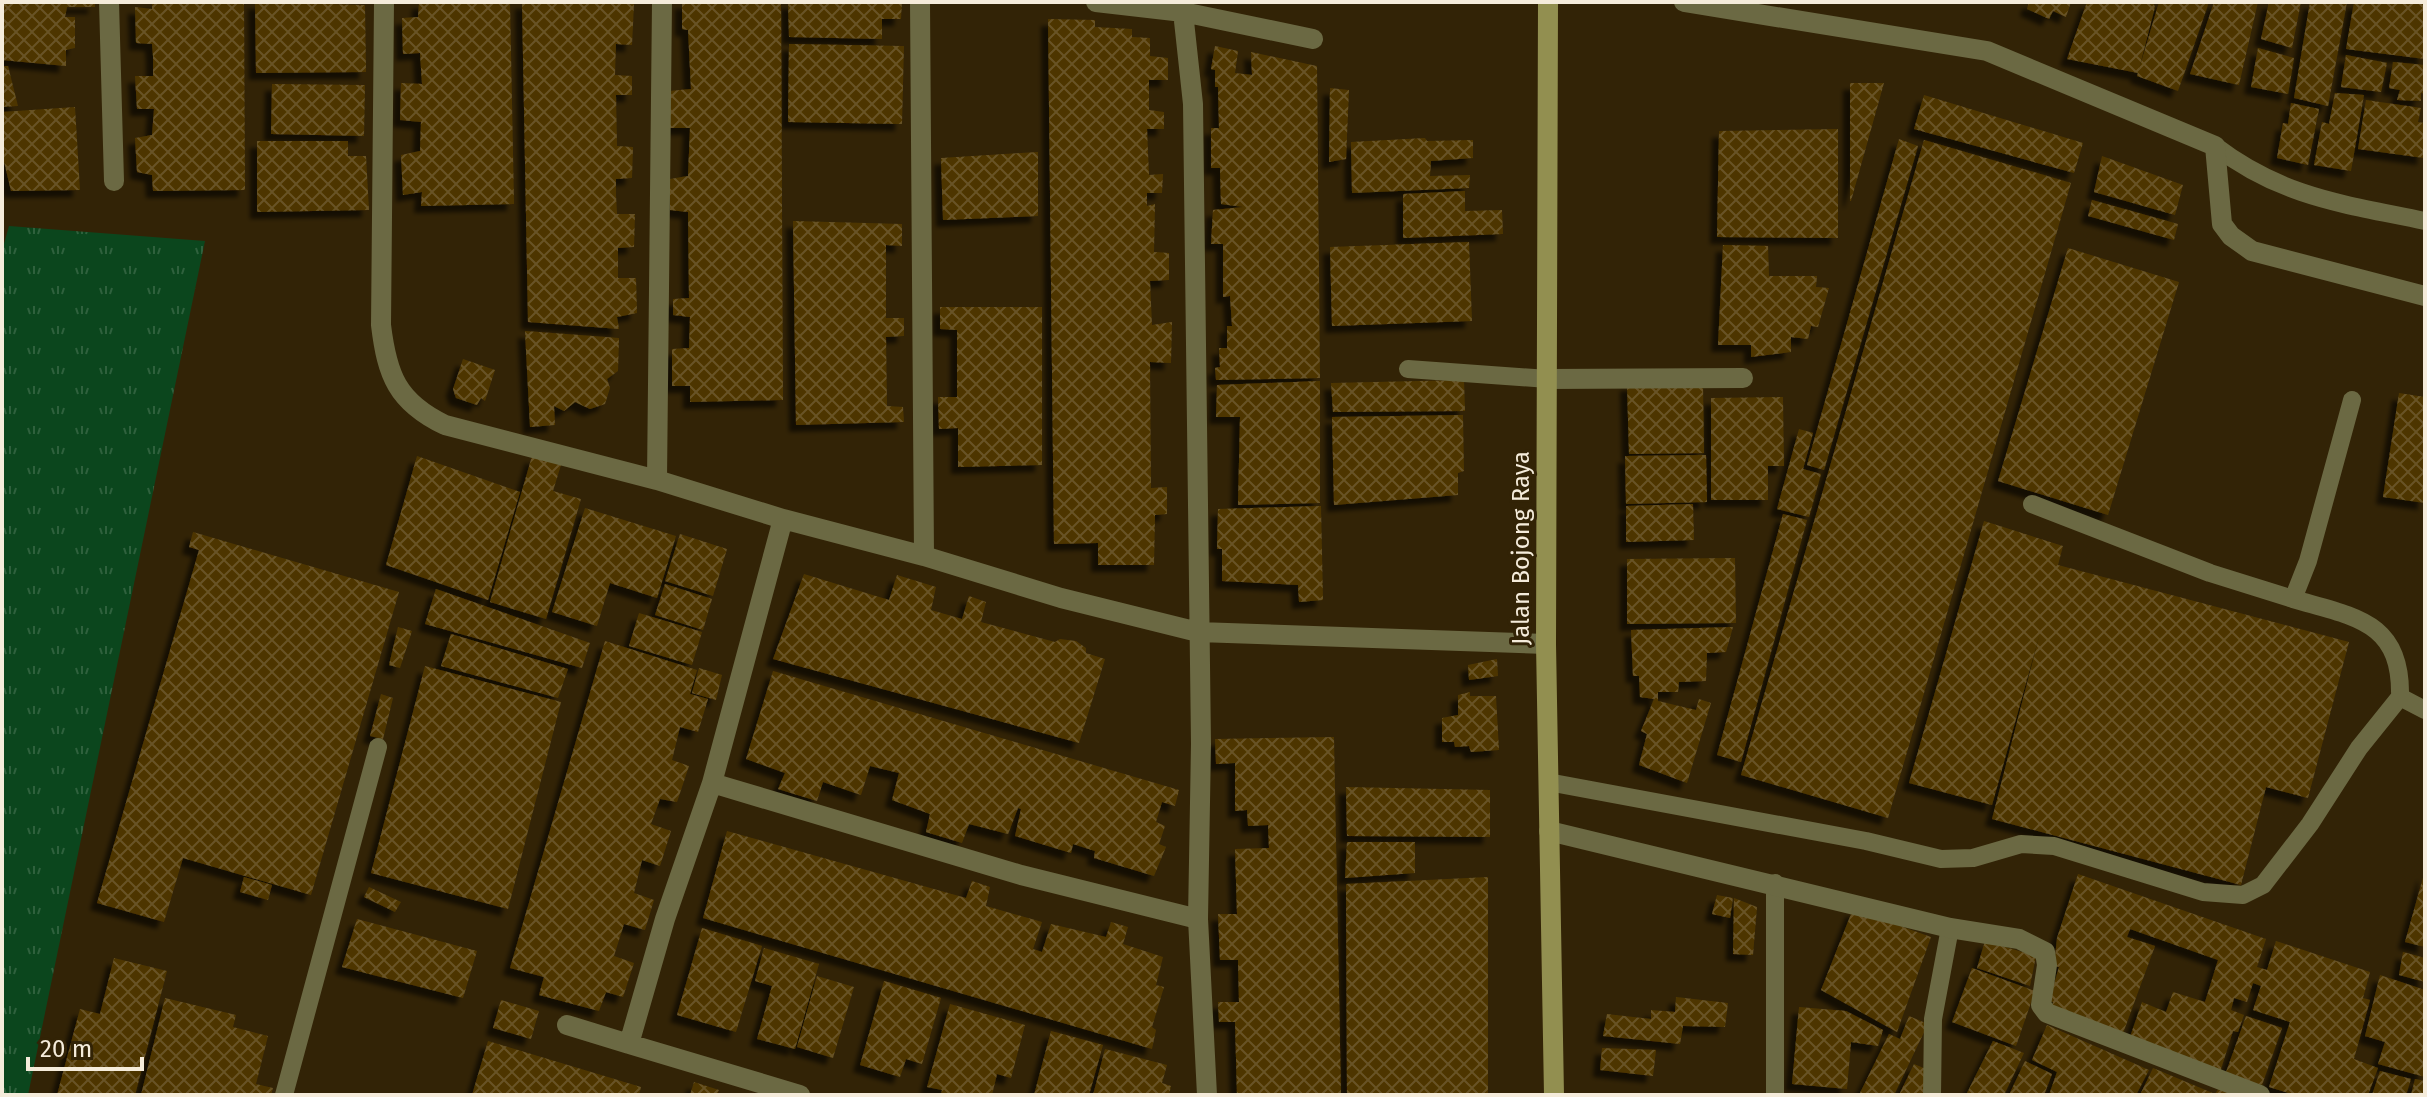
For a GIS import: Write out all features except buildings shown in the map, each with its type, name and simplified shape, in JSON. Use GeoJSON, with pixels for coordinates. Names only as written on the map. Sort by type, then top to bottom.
{"type":"FeatureCollection","features":[{"type":"Feature","properties":{"kind":"street"},"geometry":{"type":"LineString","coordinates":[[109,2],[114,181]]}},
{"type":"Feature","properties":{"kind":"street"},"geometry":{"type":"LineString","coordinates":[[384,2],[381,325],[386,363],[415,410],[445,425],[657,480],[1061,598],[1198,632],[1546,644]]}},
{"type":"Feature","properties":{"kind":"street"},"geometry":{"type":"LineString","coordinates":[[657,480],[662,2]]}},
{"type":"Feature","properties":{"kind":"street"},"geometry":{"type":"LineString","coordinates":[[920,2],[924,556]]}},
{"type":"Feature","properties":{"kind":"street"},"geometry":{"type":"LineString","coordinates":[[1096,2],[1183,12],[1313,39]]}},
{"type":"Feature","properties":{"kind":"street","name":"Jalan Bojong Raya"},"geometry":{"type":"LineString","coordinates":[[1548,2],[1546,644],[1554,1095]]}},
{"type":"Feature","properties":{"kind":"street"},"geometry":{"type":"LineString","coordinates":[[1684,2],[1802,12],[1987,51],[2215,146],[2222,224],[2241,243],[2266,256],[2425,296]]}},
{"type":"Feature","properties":{"kind":"street"},"geometry":{"type":"LineString","coordinates":[[1183,12],[1193,104],[1201,744],[1198,919],[1207,1095]]}},
{"type":"Feature","properties":{"kind":"street"},"geometry":{"type":"LineString","coordinates":[[1548,379],[1743,378]]}},
{"type":"Feature","properties":{"kind":"street"},"geometry":{"type":"LineString","coordinates":[[629,1044],[665,919],[712,783],[783,519]]}},
{"type":"Feature","properties":{"kind":"street"},"geometry":{"type":"LineString","coordinates":[[712,783],[1021,875],[1198,919]]}},
{"type":"Feature","properties":{"kind":"street"},"geometry":{"type":"LineString","coordinates":[[1549,831],[1775,883],[1950,928],[2019,939],[2045,952],[2047,965],[2041,1005],[2047,1013],[2260,1095]]}},
{"type":"Feature","properties":{"kind":"street"},"geometry":{"type":"LineString","coordinates":[[567,1025],[800,1095]]}},
{"type":"Feature","properties":{"kind":"lane"},"geometry":{"type":"LineString","coordinates":[[2215,146],[2239,165],[2295,192],[2425,221]]}},
{"type":"Feature","properties":{"kind":"lane"},"geometry":{"type":"LineString","coordinates":[[1408,369],[1548,379]]}},
{"type":"Feature","properties":{"kind":"lane"},"geometry":{"type":"LineString","coordinates":[[2293,599],[2308,561],[2352,400]]}},
{"type":"Feature","properties":{"kind":"lane"},"geometry":{"type":"LineString","coordinates":[[1548,782],[1866,841],[1941,859],[1973,858],[2021,844],[2054,846],[2203,892],[2243,895],[2263,885],[2310,824],[2359,748],[2400,697],[2401,668],[2394,649],[2380,633],[2349,615],[2210,573],[2032,504]]}},
{"type":"Feature","properties":{"kind":"lane"},"geometry":{"type":"LineString","coordinates":[[2400,697],[2425,710]]}},
{"type":"Feature","properties":{"kind":"lane"},"geometry":{"type":"LineString","coordinates":[[284,1095],[378,747]]}},
{"type":"Feature","properties":{"kind":"lane"},"geometry":{"type":"LineString","coordinates":[[1775,883],[1775,1095]]}},
{"type":"Feature","properties":{"kind":"lane"},"geometry":{"type":"LineString","coordinates":[[1932,1095],[1933,1019],[1950,928]]}},
{"type":"Feature","properties":{"kind":"green space"},"geometry":{"type":"Polygon","coordinates":[[[9,226],[205,241],[28,1095],[2,1095],[2,251],[9,226]]]}}]}
